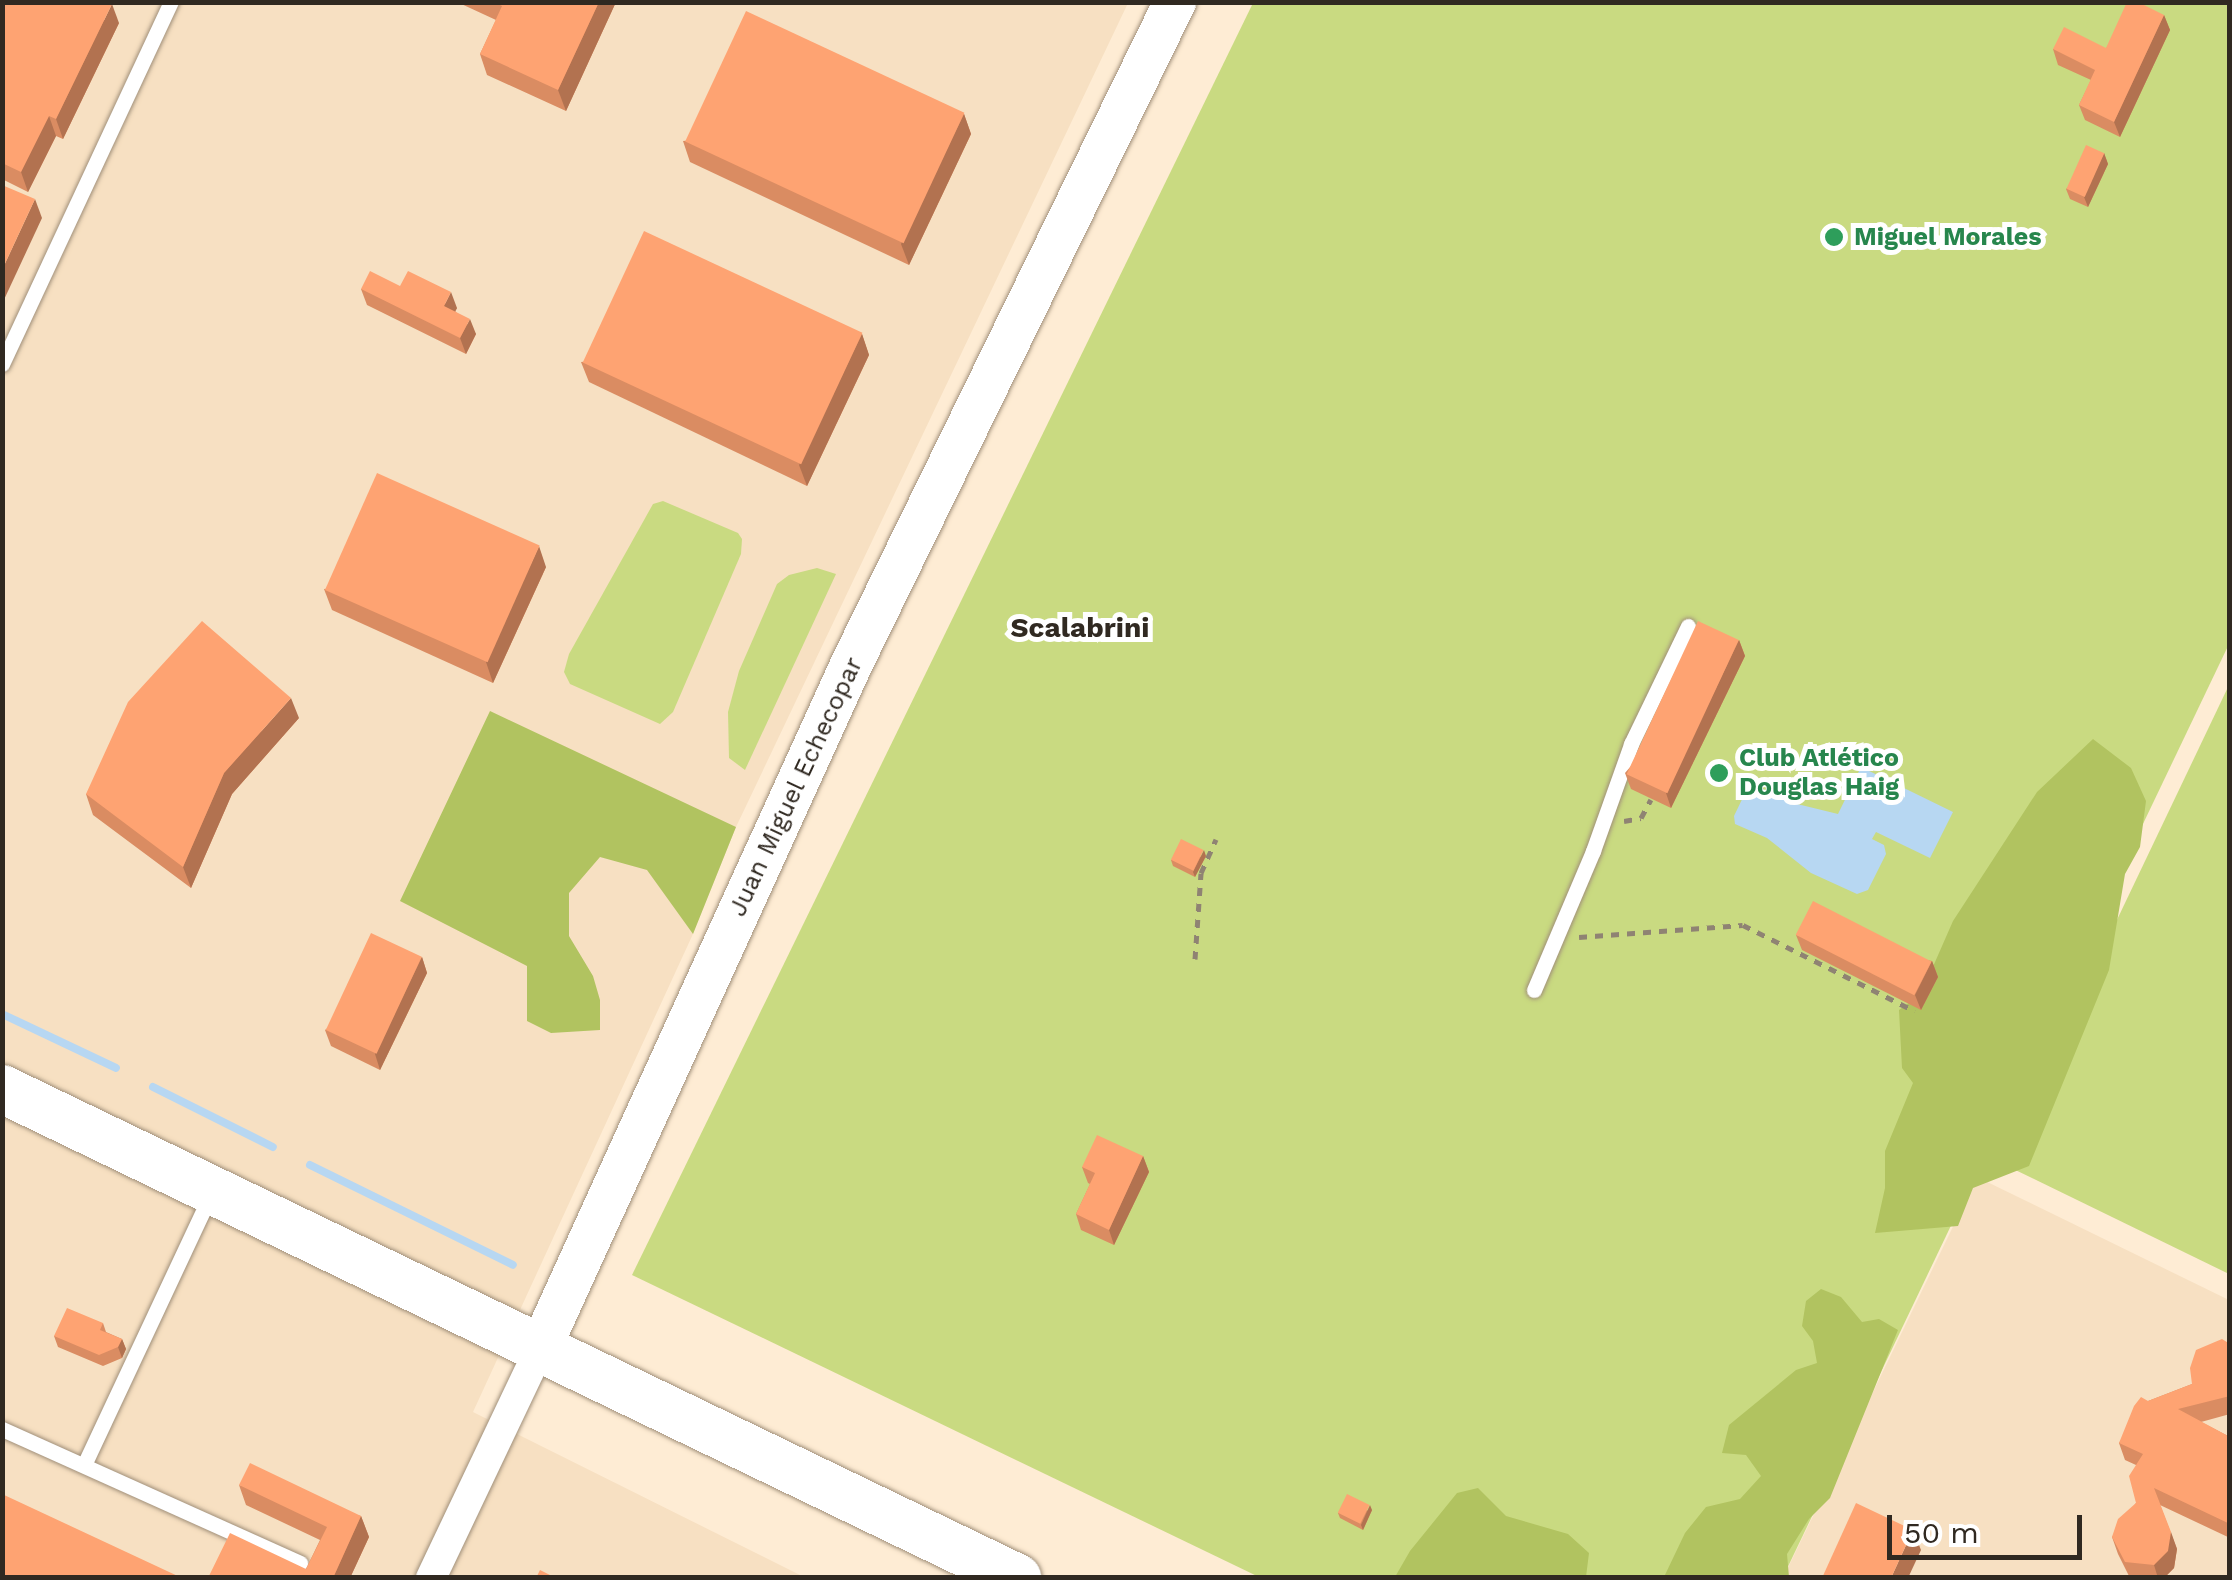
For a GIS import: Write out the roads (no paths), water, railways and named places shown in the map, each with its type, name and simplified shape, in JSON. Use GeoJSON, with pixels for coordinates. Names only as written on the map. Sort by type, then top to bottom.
{"type":"FeatureCollection","features":[{"type":"Feature","properties":{"kind":"main road"},"geometry":{"type":"LineString","coordinates":[[2,1089],[1017,1578]]}},
{"type":"Feature","properties":{"kind":"street","name":"Juan Miguel Echecopar"},"geometry":{"type":"LineString","coordinates":[[431,1578],[540,1351],[852,663],[1175,2]]}},
{"type":"Feature","properties":{"kind":"lane"},"geometry":{"type":"LineString","coordinates":[[2,364],[172,2]]}},
{"type":"Feature","properties":{"kind":"lane"},"geometry":{"type":"LineString","coordinates":[[1534,990],[1558,938],[1631,744],[1688,626]]}},
{"type":"Feature","properties":{"kind":"lane"},"geometry":{"type":"LineString","coordinates":[[84,1465],[213,1191]]}},
{"type":"Feature","properties":{"kind":"lane"},"geometry":{"type":"LineString","coordinates":[[2,1429],[300,1562]]}},
{"type":"Feature","properties":{"kind":"water"},"geometry":{"type":"Polygon","coordinates":[[[1861,767],[1953,812],[1930,858],[1876,832],[1872,839],[1884,845],[1886,854],[1868,890],[1857,894],[1811,873],[1767,838],[1735,824],[1734,816],[1748,787],[1755,785],[1789,802],[1838,814],[1861,767]]]}},
{"type":"Feature","properties":{"kind":"waterway"},"geometry":{"type":"LineString","coordinates":[[2,1014],[116,1068]]}},
{"type":"Feature","properties":{"kind":"waterway"},"geometry":{"type":"LineString","coordinates":[[153,1087],[273,1147]]}},
{"type":"Feature","properties":{"kind":"waterway"},"geometry":{"type":"LineString","coordinates":[[310,1165],[513,1265]]}},
{"type":"Feature","properties":{"kind":"place","name":"Miguel Morales"},"geometry":{"type":"Point","coordinates":[1834,237]}},
{"type":"Feature","properties":{"kind":"place","name":"Club Atlético Douglas Haig"},"geometry":{"type":"Point","coordinates":[1719,773]}},
{"type":"Feature","properties":{"kind":"district","name":"Scalabrini"},"geometry":{"type":"Point","coordinates":[1080,628]}}]}
